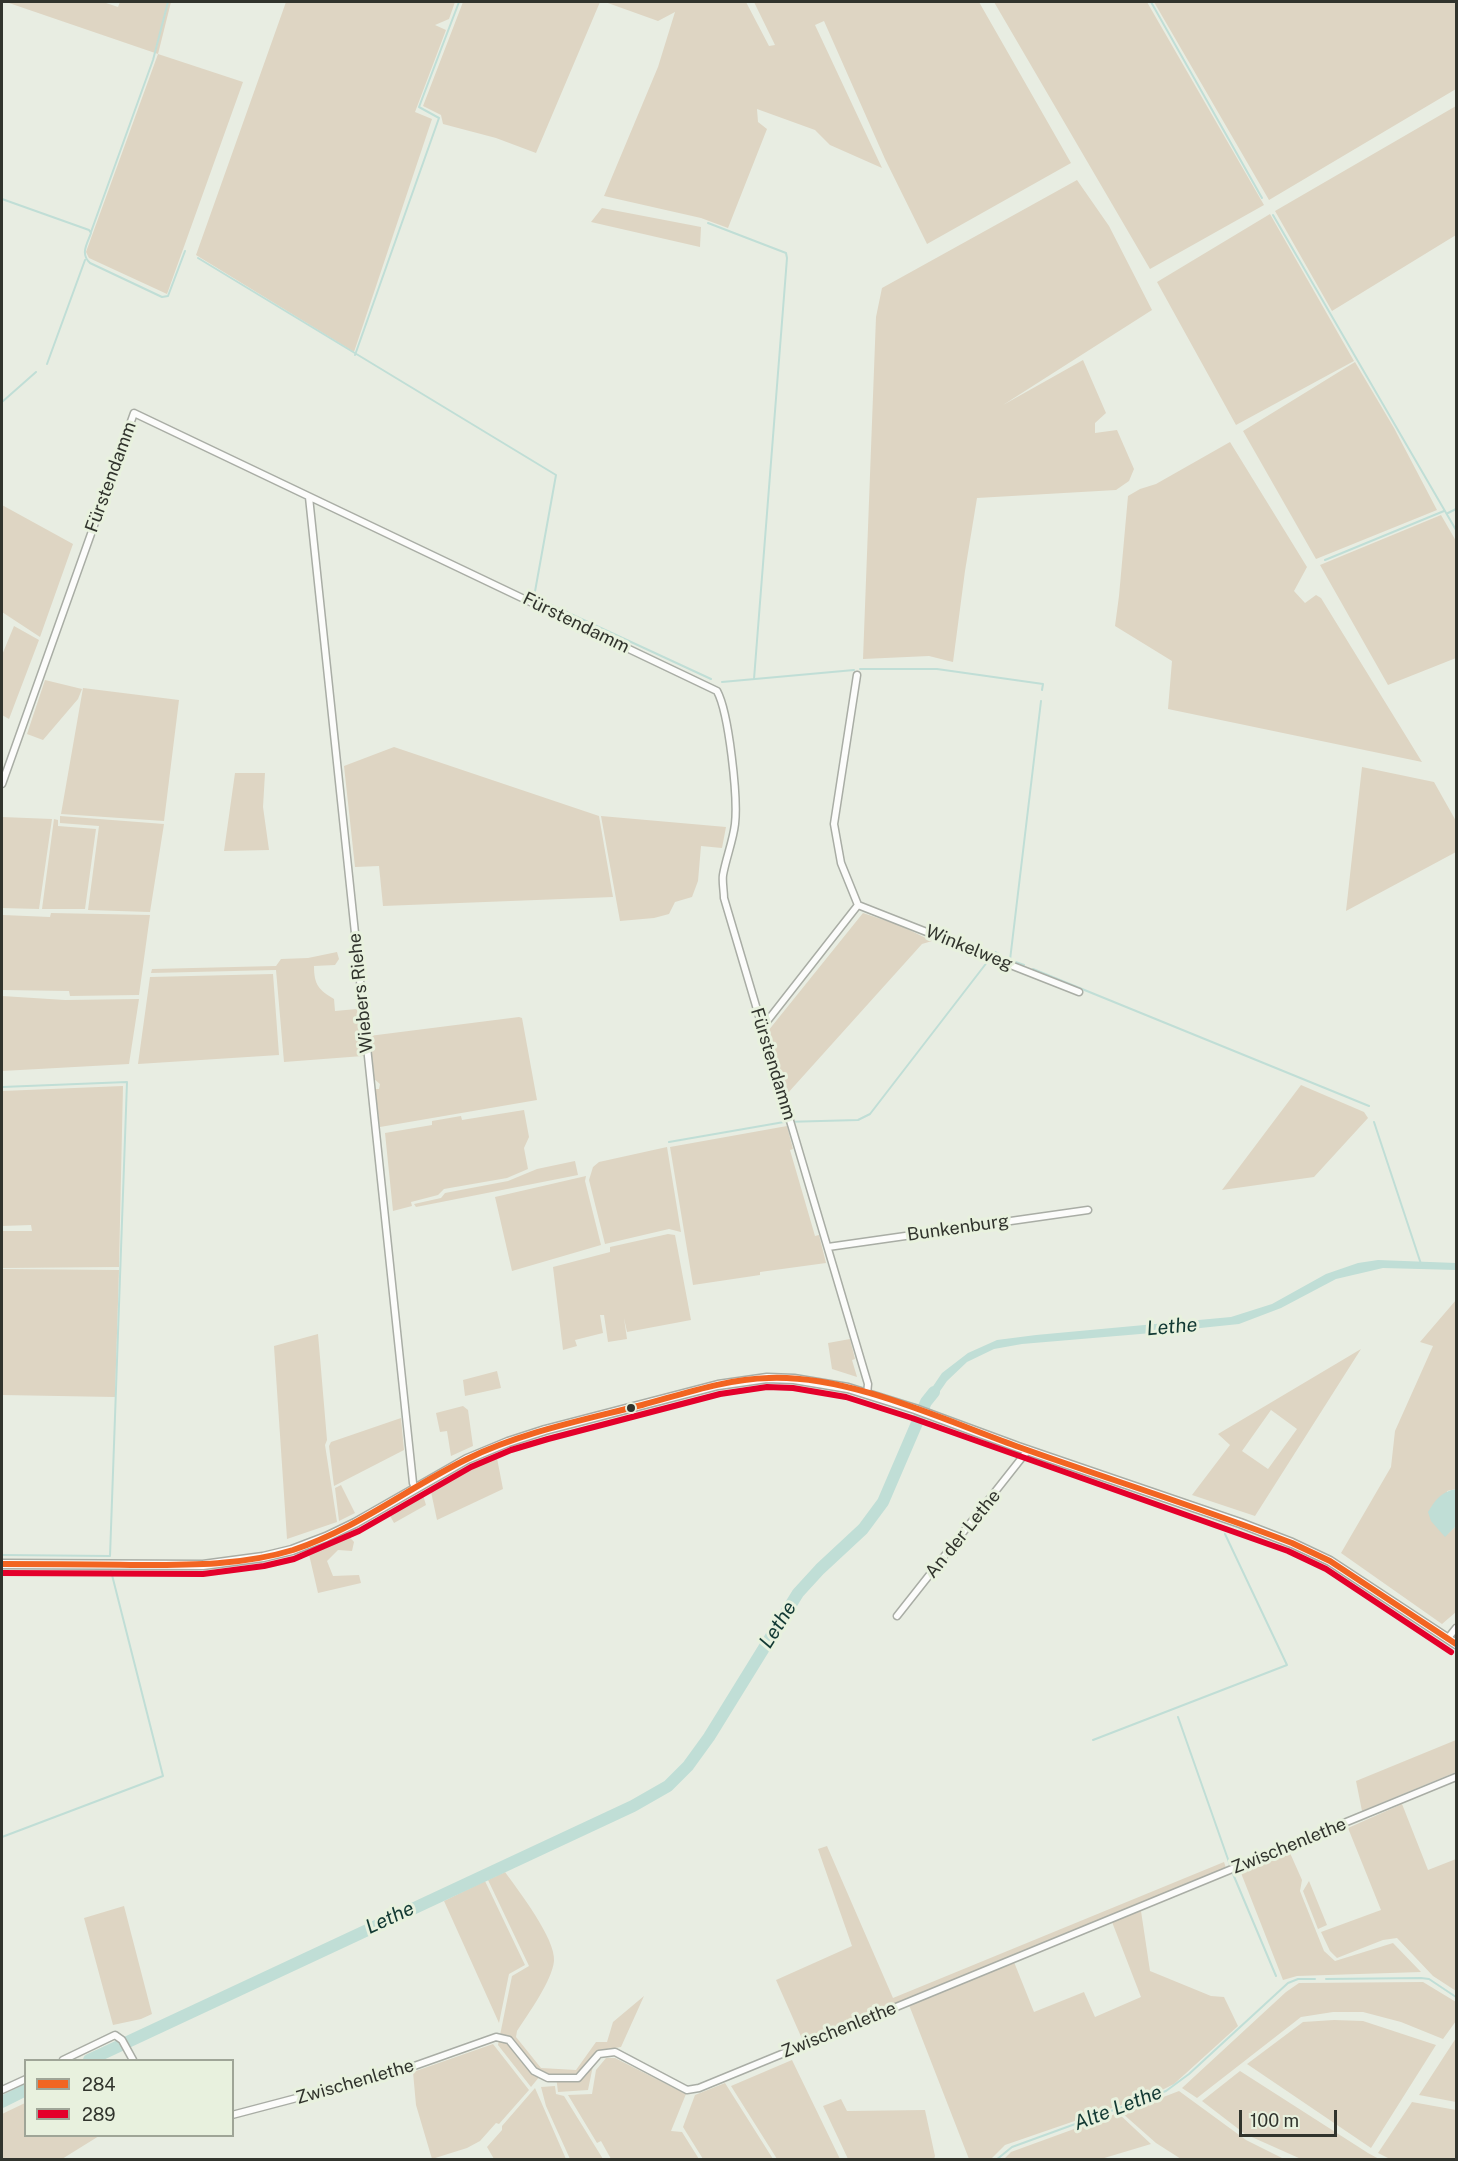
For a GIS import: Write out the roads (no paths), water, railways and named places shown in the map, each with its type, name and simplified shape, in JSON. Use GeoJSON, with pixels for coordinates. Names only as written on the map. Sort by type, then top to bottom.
{"type":"FeatureCollection","features":[{"type":"Feature","properties":{"kind":"street","name":"Fürstendamm"},"geometry":{"type":"LineString","coordinates":[[2,784],[134,413],[717,691],[725,713],[734,788],[735,824],[723,877],[724,898],[868,1384],[867,1394]]}},
{"type":"Feature","properties":{"kind":"street","name":"Wiebers Riehe"},"geometry":{"type":"LineString","coordinates":[[309,497],[415,1488]]}},
{"type":"Feature","properties":{"kind":"street"},"geometry":{"type":"LineString","coordinates":[[761,1029],[858,905],[841,863],[834,824],[857,675]]}},
{"type":"Feature","properties":{"kind":"street","name":"Winkelweg"},"geometry":{"type":"LineString","coordinates":[[858,905],[1079,992]]}},
{"type":"Feature","properties":{"kind":"street","name":"Bunkenburg"},"geometry":{"type":"LineString","coordinates":[[828,1247],[1088,1210]]}},
{"type":"Feature","properties":{"kind":"street"},"geometry":{"type":"LineString","coordinates":[[2,1564],[203,1564],[263,1557],[292,1550],[326,1537],[467,1459],[508,1442],[545,1430],[718,1385],[767,1378],[794,1379],[829,1384],[915,1409],[1293,1543],[1330,1561],[1456,1644]]}},
{"type":"Feature","properties":{"kind":"street","name":"An der Lethe"},"geometry":{"type":"LineString","coordinates":[[897,1616],[1028,1450]]}},
{"type":"Feature","properties":{"kind":"street"},"geometry":{"type":"LineString","coordinates":[[1448,1638],[1456,1628]]}},
{"type":"Feature","properties":{"kind":"street","name":"Zwischenlethe"},"geometry":{"type":"LineString","coordinates":[[234,2114],[403,2070],[496,2037],[509,2040],[534,2071],[548,2078],[578,2078],[599,2054],[615,2052],[687,2090],[699,2088],[1456,1777]]}},
{"type":"Feature","properties":{"kind":"street"},"geometry":{"type":"LineString","coordinates":[[67,2059],[115,2035],[122,2040],[131,2059]]}},
{"type":"Feature","properties":{"kind":"street"},"geometry":{"type":"LineString","coordinates":[[2,2090],[24,2080]]}},
{"type":"Feature","properties":{"kind":"water"},"geometry":{"type":"Polygon","coordinates":[[[1378,1260],[1456,1263],[1456,1270],[1383,1268],[1336,1279],[1281,1308],[1239,1324],[1022,1344],[994,1349],[967,1362],[947,1381],[929,1407],[921,1404],[942,1373],[968,1353],[997,1340],[1231,1317],[1272,1304],[1326,1274],[1358,1263],[1378,1260]]]}},
{"type":"Feature","properties":{"kind":"water"},"geometry":{"type":"Polygon","coordinates":[[[1456,1489],[1456,1526],[1445,1537],[1431,1521],[1428,1512],[1439,1497],[1456,1489]]]}},
{"type":"Feature","properties":{"kind":"waterway"},"geometry":{"type":"LineString","coordinates":[[91,232],[153,60],[168,2]]}},
{"type":"Feature","properties":{"kind":"waterway"},"geometry":{"type":"LineString","coordinates":[[355,355],[439,118],[419,107],[459,2]]}},
{"type":"Feature","properties":{"kind":"waterway"},"geometry":{"type":"LineString","coordinates":[[1151,2],[1262,198]]}},
{"type":"Feature","properties":{"kind":"waterway"},"geometry":{"type":"LineString","coordinates":[[2,199],[89,230],[91,233],[86,245],[85,256],[90,263],[162,297],[168,296],[185,251]]}},
{"type":"Feature","properties":{"kind":"waterway"},"geometry":{"type":"LineString","coordinates":[[1273,215],[1456,530]]}},
{"type":"Feature","properties":{"kind":"waterway"},"geometry":{"type":"LineString","coordinates":[[708,223],[786,253],[787,258],[754,679]]}},
{"type":"Feature","properties":{"kind":"waterway"},"geometry":{"type":"LineString","coordinates":[[198,258],[556,475],[534,597],[711,679]]}},
{"type":"Feature","properties":{"kind":"waterway"},"geometry":{"type":"LineString","coordinates":[[47,364],[85,260]]}},
{"type":"Feature","properties":{"kind":"waterway"},"geometry":{"type":"LineString","coordinates":[[2,402],[36,372]]}},
{"type":"Feature","properties":{"kind":"waterway"},"geometry":{"type":"LineString","coordinates":[[1448,513],[1456,509]]}},
{"type":"Feature","properties":{"kind":"waterway"},"geometry":{"type":"LineString","coordinates":[[1325,560],[1444,511]]}},
{"type":"Feature","properties":{"kind":"waterway"},"geometry":{"type":"LineString","coordinates":[[860,669],[937,669],[1043,684],[1042,690]]}},
{"type":"Feature","properties":{"kind":"waterway"},"geometry":{"type":"LineString","coordinates":[[722,682],[854,670]]}},
{"type":"Feature","properties":{"kind":"waterway"},"geometry":{"type":"LineString","coordinates":[[1024,965],[1010,960],[1041,701]]}},
{"type":"Feature","properties":{"kind":"waterway"},"geometry":{"type":"LineString","coordinates":[[995,952],[999,954]]}},
{"type":"Feature","properties":{"kind":"waterway"},"geometry":{"type":"LineString","coordinates":[[669,1142],[784,1122],[858,1120],[870,1114],[988,961]]}},
{"type":"Feature","properties":{"kind":"waterway"},"geometry":{"type":"LineString","coordinates":[[1033,969],[1369,1106]]}},
{"type":"Feature","properties":{"kind":"waterway"},"geometry":{"type":"LineString","coordinates":[[2,1087],[127,1082],[110,1556],[2,1555]]}},
{"type":"Feature","properties":{"kind":"waterway"},"geometry":{"type":"LineString","coordinates":[[1374,1122],[1421,1264]]}},
{"type":"Feature","properties":{"kind":"waterway","name":"Lethe"},"geometry":{"type":"LineString","coordinates":[[91,2059],[633,1806],[668,1786],[688,1766],[709,1737],[798,1593],[863,1529],[883,1502],[926,1402],[934,1392]]}},
{"type":"Feature","properties":{"kind":"waterway"},"geometry":{"type":"LineString","coordinates":[[1093,1740],[1287,1665],[1225,1534]]}},
{"type":"Feature","properties":{"kind":"waterway"},"geometry":{"type":"LineString","coordinates":[[2,1837],[163,1776],[111,1571]]}},
{"type":"Feature","properties":{"kind":"waterway"},"geometry":{"type":"LineString","coordinates":[[1178,1717],[1230,1865]]}},
{"type":"Feature","properties":{"kind":"waterway"},"geometry":{"type":"LineString","coordinates":[[1233,1874],[1276,1976]]}},
{"type":"Feature","properties":{"kind":"waterway","name":"Alte Lethe"},"geometry":{"type":"LineString","coordinates":[[996,2160],[1012,2147],[1166,2091],[1189,2074],[1288,1983],[1298,1979],[1315,1979]]}},
{"type":"Feature","properties":{"kind":"waterway","name":"Alte Lethe"},"geometry":{"type":"LineString","coordinates":[[1326,1979],[1429,1979],[1456,1997]]}},
{"type":"Feature","properties":{"kind":"waterway","name":"Lethe"},"geometry":{"type":"LineString","coordinates":[[2,2102],[24,2091]]}}]}
